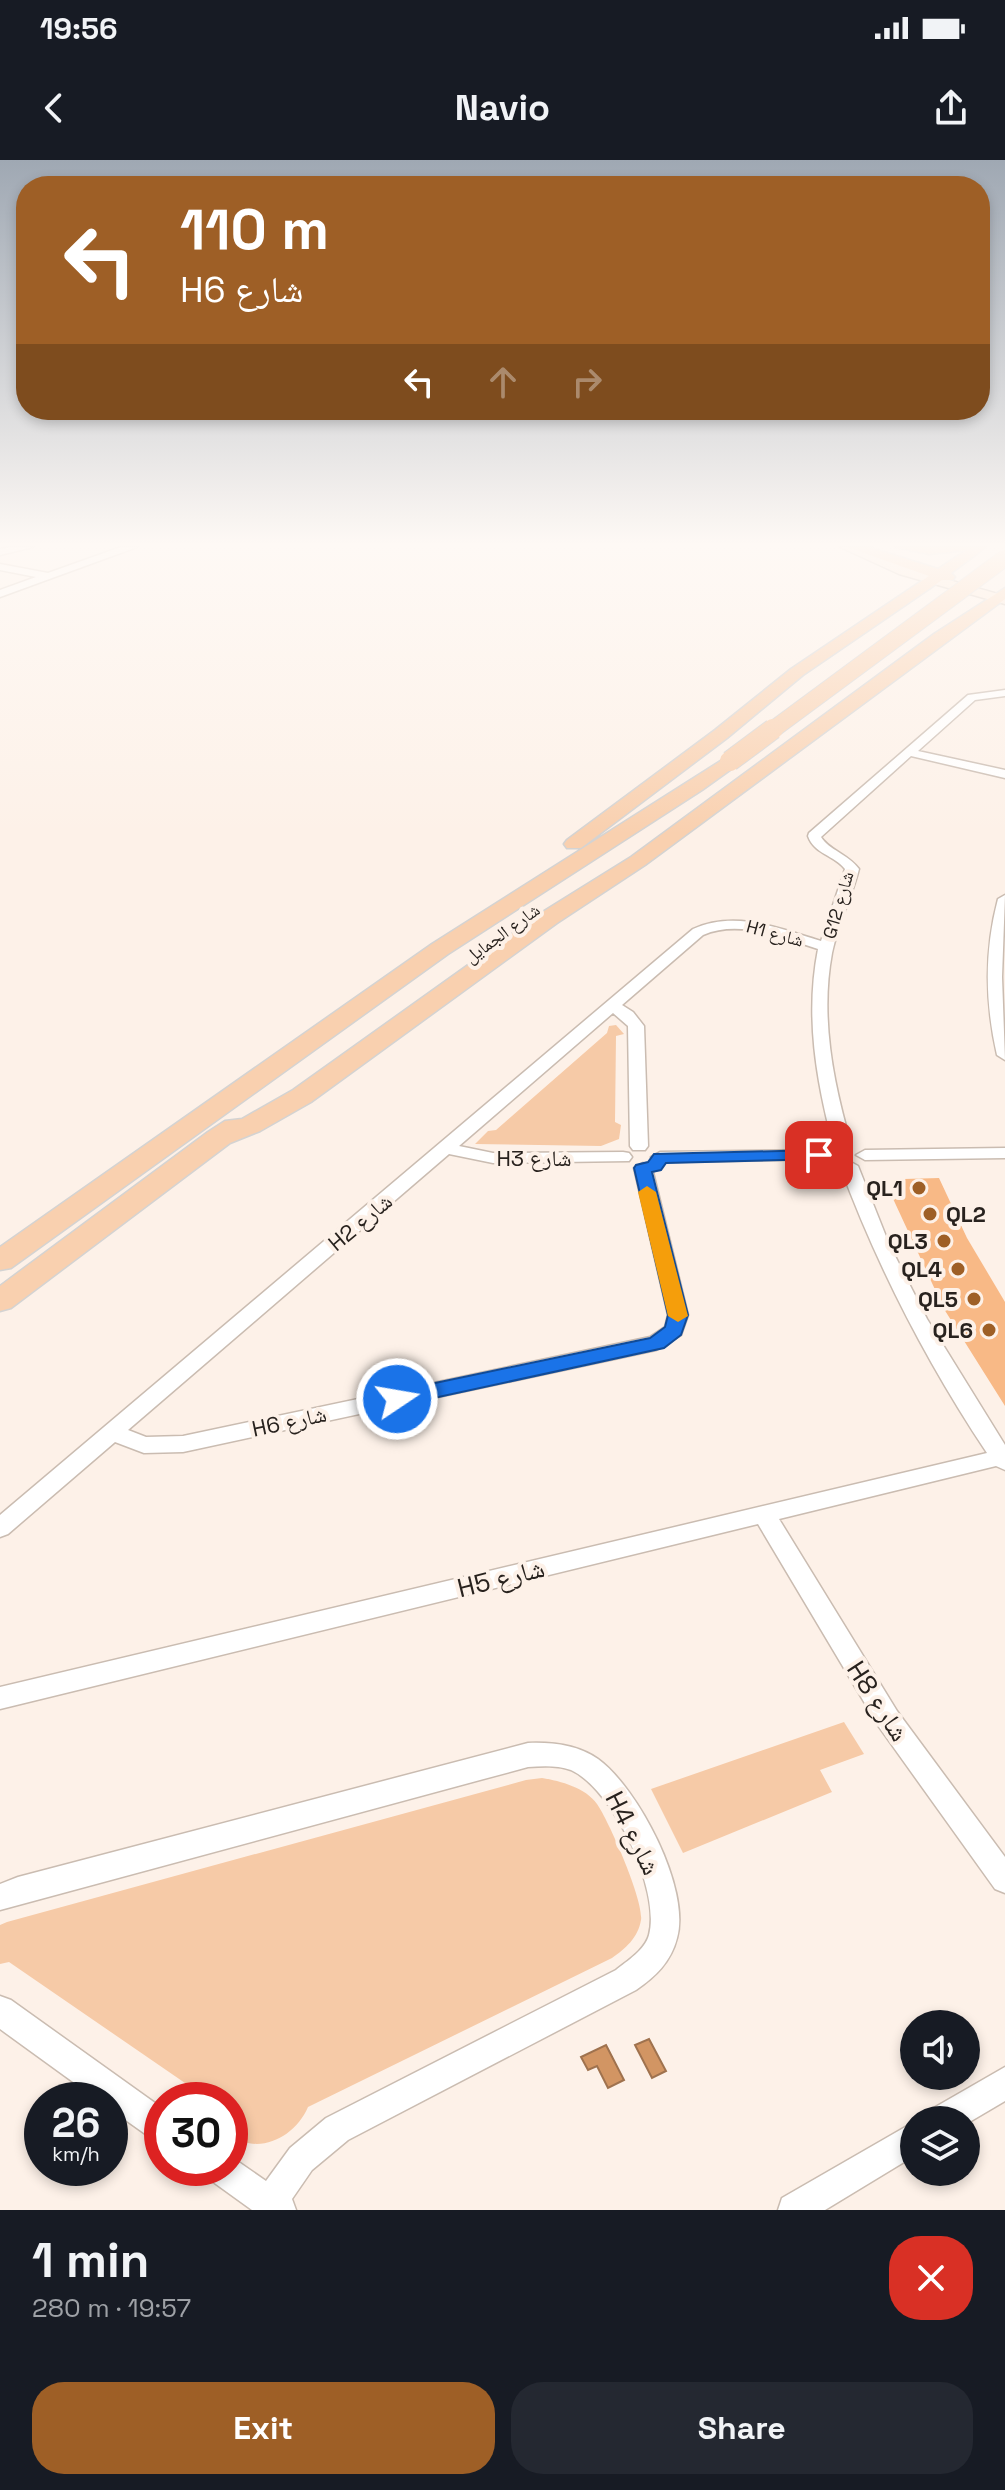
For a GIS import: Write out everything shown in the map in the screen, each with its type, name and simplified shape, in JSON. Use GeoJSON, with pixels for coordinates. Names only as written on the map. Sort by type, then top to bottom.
{"type":"FeatureCollection","features":[{"type":"Feature","properties":{"kind":"main road"},"geometry":{"type":"LineString","coordinates":[[439,950],[445,939],[471,914],[589,834],[797,672],[840,643]]}},
{"type":"Feature","properties":{"kind":"main road","name":"شارع الجمايل"},"geometry":{"type":"LineString","coordinates":[[0,1261],[439,950],[571,864],[736,763],[894,643]]}},
{"type":"Feature","properties":{"kind":"main road","name":"شارع الجمايل"},"geometry":{"type":"LineString","coordinates":[[0,1301],[218,1138],[902,643]]}},
{"type":"Feature","properties":{"kind":"main road"},"geometry":{"type":"LineString","coordinates":[[218,1138],[260,1120],[302,1096],[549,918],[638,861],[932,643]]}},
{"type":"Feature","properties":{"kind":"street","name":"G12 شارع"},"geometry":{"type":"LineString","coordinates":[[842,1144],[822,1051],[820,995],[826,947],[852,869],[845,860],[817,844],[814,836],[965,706],[985,696],[1005,694]]}},
{"type":"Feature","properties":{"kind":"street"},"geometry":{"type":"LineString","coordinates":[[912,753],[1005,774]]}},
{"type":"Feature","properties":{"kind":"street"},"geometry":{"type":"LineString","coordinates":[[1005,899],[997,933],[994,974],[996,1015],[1005,1055]]}},
{"type":"Feature","properties":{"kind":"street","name":"H1 شارع"},"geometry":{"type":"LineString","coordinates":[[723,923],[746,925],[826,947]]}},
{"type":"Feature","properties":{"kind":"street","name":"H2 شارع"},"geometry":{"type":"LineString","coordinates":[[0,1528],[614,1007],[698,932],[723,923]]}},
{"type":"Feature","properties":{"kind":"street"},"geometry":{"type":"LineString","coordinates":[[614,1007],[628,1015],[636,1026],[639,1146]]}},
{"type":"Feature","properties":{"kind":"street"},"geometry":{"type":"LineString","coordinates":[[827,1155],[830,1147],[842,1144],[859,1147],[857,1160],[886,1258],[916,1316],[1003,1460]]}},
{"type":"Feature","properties":{"kind":"street"},"geometry":{"type":"LineString","coordinates":[[651,1163],[654,1149],[639,1146],[627,1149],[623,1157],[628,1165],[827,1155],[834,1162],[1001,1154]]}},
{"type":"Feature","properties":{"kind":"street","name":"H3 شارع"},"geometry":{"type":"LineString","coordinates":[[446,1148],[493,1158],[623,1157]]}},
{"type":"Feature","properties":{"kind":"street","name":"H6 شارع"},"geometry":{"type":"LineString","coordinates":[[113,1433],[144,1445],[183,1444],[656,1343],[674,1330],[678,1315],[651,1163]]}},
{"type":"Feature","properties":{"kind":"street","name":"H5 شارع"},"geometry":{"type":"LineString","coordinates":[[0,1698],[764,1514],[1003,1460]]}},
{"type":"Feature","properties":{"kind":"street","name":"H8 شارع"},"geometry":{"type":"LineString","coordinates":[[764,1514],[888,1719],[1005,1880]]}},
{"type":"Feature","properties":{"kind":"street","name":"H4 شارع"},"geometry":{"type":"LineString","coordinates":[[0,1897],[528,1755],[549,1753],[569,1757],[588,1766],[604,1779],[637,1833],[665,1899],[664,1937],[656,1955],[626,1980],[337,2129],[301,2159],[275,2206]]}},
{"type":"Feature","properties":{"kind":"street"},"geometry":{"type":"LineString","coordinates":[[0,2011],[144,2114]]}},
{"type":"Feature","properties":{"kind":"street"},"geometry":{"type":"LineString","coordinates":[[966,2106],[1005,2083]]}},
{"type":"Feature","properties":{"kind":"street"},"geometry":{"type":"LineString","coordinates":[[794,2210],[900,2146]]}},
{"type":"Feature","properties":{"kind":"street"},"geometry":{"type":"LineString","coordinates":[[246,2186],[275,2206]]}},
{"type":"Feature","properties":{"kind":"shaded area"},"geometry":{"type":"Polygon","coordinates":[[[616,1025],[624,1034],[616,1036],[615,1122],[621,1125],[619,1139],[601,1146],[475,1144],[488,1131],[496,1130],[607,1033],[609,1026],[616,1025]]]}},
{"type":"Feature","properties":{"kind":"shaded area"},"geometry":{"type":"Polygon","coordinates":[[[844,1722],[864,1754],[820,1770],[832,1792],[683,1853],[651,1789],[844,1722]]]}},
{"type":"Feature","properties":{"kind":"shaded area"},"geometry":{"type":"Polygon","coordinates":[[[542,1778],[565,1783],[597,1804],[625,1861],[637,1896],[641,1920],[634,1938],[612,1958],[308,2107],[294,2127],[275,2140],[248,2143],[248,2082],[184,2082],[9,1962],[0,1964],[0,1925],[7,1922],[542,1778]]]}},
{"type":"Feature","properties":{"kind":"shaded area"},"geometry":{"type":"Polygon","coordinates":[[[649,2039],[666,2071],[652,2078],[635,2045],[649,2039]]]}},
{"type":"Feature","properties":{"kind":"shaded area"},"geometry":{"type":"Polygon","coordinates":[[[606,2045],[624,2080],[608,2088],[597,2066],[588,2070],[581,2057],[606,2045]]]}},
{"type":"Feature","properties":{"kind":"building"},"geometry":{"type":"Polygon","coordinates":[[[939,1178],[967,1238],[1005,1302],[1005,1406],[944,1309],[889,1190],[903,1190],[900,1183],[905,1183],[904,1179],[939,1178]]]}},
{"type":"Feature","properties":{"kind":"slow traffic"},"geometry":{"type":"LineString","coordinates":[[647,1192],[678,1316]]}},
{"type":"Feature","properties":{"kind":"place","name":"QL1"},"geometry":{"type":"Point","coordinates":[919,1188]}},
{"type":"Feature","properties":{"kind":"place","name":"QL2"},"geometry":{"type":"Point","coordinates":[930,1214]}},
{"type":"Feature","properties":{"kind":"place","name":"QL3"},"geometry":{"type":"Point","coordinates":[944,1241]}},
{"type":"Feature","properties":{"kind":"place","name":"QL4"},"geometry":{"type":"Point","coordinates":[958,1269]}},
{"type":"Feature","properties":{"kind":"place","name":"QL5"},"geometry":{"type":"Point","coordinates":[974,1299]}},
{"type":"Feature","properties":{"kind":"place","name":"QL6"},"geometry":{"type":"Point","coordinates":[989,1330]}},
{"type":"Feature","properties":{"kind":"route"},"geometry":{"type":"LineString","coordinates":[[397,1399],[656,1343],[669,1336],[678,1315],[656,1235],[643,1168],[655,1166],[660,1157],[819,1155]]}}]}
